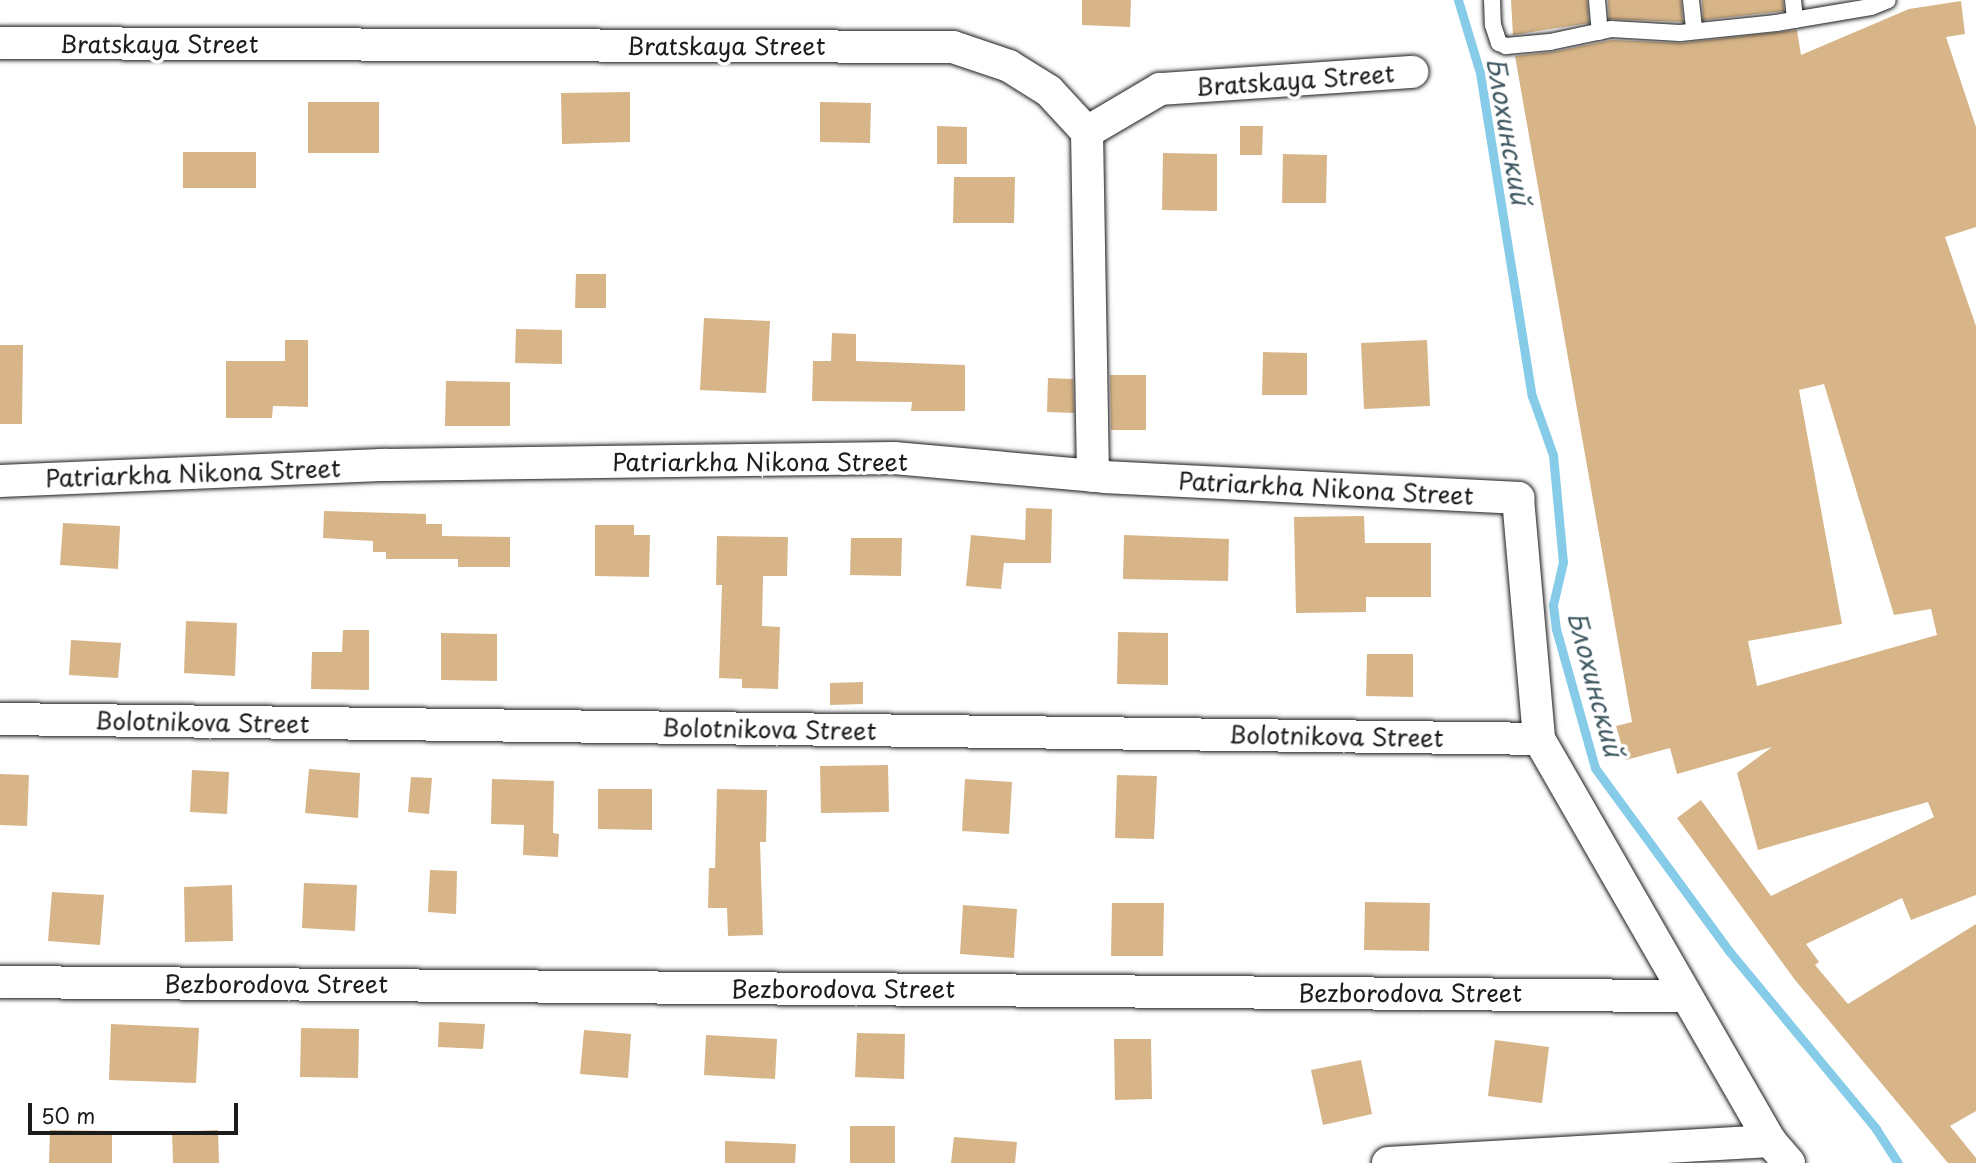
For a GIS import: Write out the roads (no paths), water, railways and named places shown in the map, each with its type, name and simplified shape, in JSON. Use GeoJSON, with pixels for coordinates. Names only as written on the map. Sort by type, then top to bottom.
{"type":"FeatureCollection","features":[{"type":"Feature","properties":{"kind":"street","name":"Bratskaya Street"},"geometry":{"type":"LineString","coordinates":[[0,43],[953,47],[1009,66],[1049,91],[1087,132],[1160,89],[1412,72]]}},
{"type":"Feature","properties":{"kind":"street"},"geometry":{"type":"LineString","coordinates":[[1087,132],[1093,476]]}},
{"type":"Feature","properties":{"kind":"street","name":"Patriarkha Nikona Street"},"geometry":{"type":"LineString","coordinates":[[0,481],[387,465],[894,458],[1093,476],[1518,498],[1539,739]]}},
{"type":"Feature","properties":{"kind":"street","name":"Bolotnikova Street"},"geometry":{"type":"LineString","coordinates":[[0,719],[1539,739]]}},
{"type":"Feature","properties":{"kind":"street"},"geometry":{"type":"LineString","coordinates":[[1388,1163],[1780,1152],[1685,996],[1539,739]]}},
{"type":"Feature","properties":{"kind":"street","name":"Bezborodova Street"},"geometry":{"type":"LineString","coordinates":[[0,982],[1685,996]]}},
{"type":"Feature","properties":{"kind":"lane"},"geometry":{"type":"LineString","coordinates":[[1492,0],[1493,25],[1499,43],[1506,46],[1611,29],[1694,31],[1795,20],[1871,7],[1888,0]]}},
{"type":"Feature","properties":{"kind":"lane"},"geometry":{"type":"LineString","coordinates":[[1597,0],[1600,32]]}},
{"type":"Feature","properties":{"kind":"lane"},"geometry":{"type":"LineString","coordinates":[[1691,0],[1694,31]]}},
{"type":"Feature","properties":{"kind":"lane"},"geometry":{"type":"LineString","coordinates":[[1793,0],[1795,20]]}},
{"type":"Feature","properties":{"kind":"waterway","name":"Блохинский"},"geometry":{"type":"LineString","coordinates":[[1458,0],[1480,73],[1532,396],[1553,455],[1563,562],[1553,605],[1556,629],[1595,768],[1729,951],[1876,1129],[1898,1163]]}}]}
